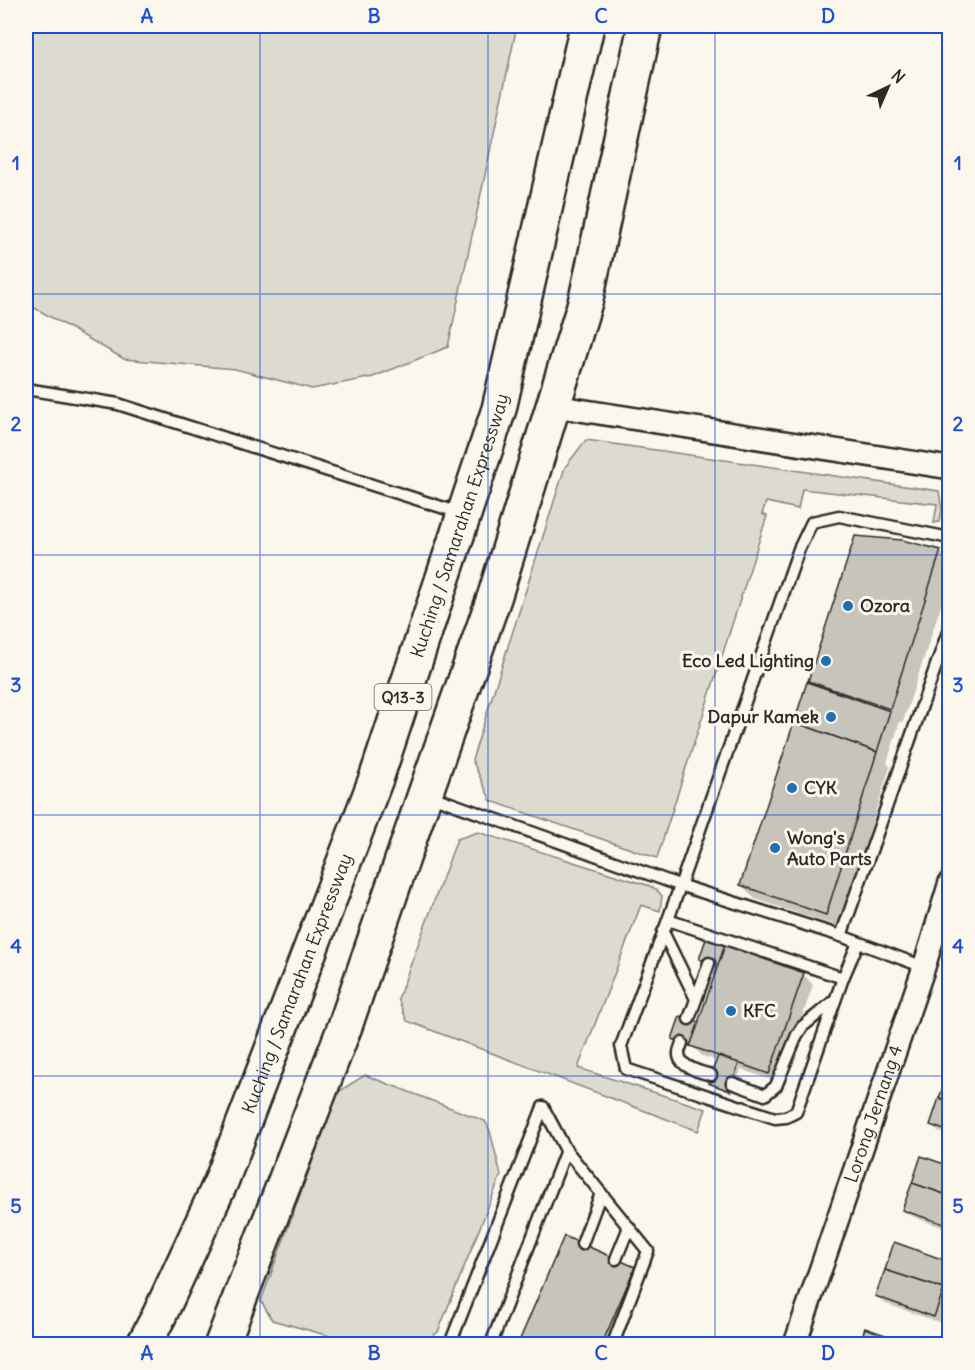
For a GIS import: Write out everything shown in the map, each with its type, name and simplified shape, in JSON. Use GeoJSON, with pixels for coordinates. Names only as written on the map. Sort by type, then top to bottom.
{"type":"FeatureCollection","features":[{"type":"Feature","properties":{"kind":"highway","name":"Kuching / Samarahan Expressway"},"geometry":{"type":"LineString","coordinates":[[144,1344],[221,1182],[377,776],[499,409],[587,26]]}},
{"type":"Feature","properties":{"kind":"highway","name":"Q13-3"},"geometry":{"type":"LineString","coordinates":[[222,1344],[345,1026],[495,595],[586,299],[645,26]]}},
{"type":"Feature","properties":{"kind":"street"},"geometry":{"type":"LineString","coordinates":[[554,406],[950,468]]}},
{"type":"Feature","properties":{"kind":"street","name":"Lorong Jernang 4"},"geometry":{"type":"LineString","coordinates":[[795,1344],[924,967],[950,882]]}},
{"type":"Feature","properties":{"kind":"lane"},"geometry":{"type":"LineString","coordinates":[[26,389],[118,404],[464,514]]}},
{"type":"Feature","properties":{"kind":"lane"},"geometry":{"type":"LineString","coordinates":[[858,943],[843,978],[796,1112],[786,1117],[775,1118],[626,1069],[621,1046],[799,549],[812,522],[839,516],[950,538]]}},
{"type":"Feature","properties":{"kind":"lane"},"geometry":{"type":"LineString","coordinates":[[841,936],[950,626]]}},
{"type":"Feature","properties":{"kind":"lane"},"geometry":{"type":"LineString","coordinates":[[425,794],[679,885],[841,936],[924,967]]}},
{"type":"Feature","properties":{"kind":"lane"},"geometry":{"type":"LineString","coordinates":[[668,920],[717,940],[843,978]]}},
{"type":"Feature","properties":{"kind":"lane"},"geometry":{"type":"LineString","coordinates":[[663,932],[696,999]]}},
{"type":"Feature","properties":{"kind":"lane"},"geometry":{"type":"LineString","coordinates":[[689,1019],[709,963]]}},
{"type":"Feature","properties":{"kind":"lane"},"geometry":{"type":"LineString","coordinates":[[732,1083],[765,1095],[776,1086],[796,1035],[802,1026],[835,1000]]}},
{"type":"Feature","properties":{"kind":"lane"},"geometry":{"type":"LineString","coordinates":[[682,1043],[680,1059],[688,1066],[711,1076]]}},
{"type":"Feature","properties":{"kind":"lane"},"geometry":{"type":"LineString","coordinates":[[450,1344],[543,1107],[566,1150],[648,1251],[613,1344]]}},
{"type":"Feature","properties":{"kind":"lane"},"geometry":{"type":"LineString","coordinates":[[491,1344],[566,1150]]}},
{"type":"Feature","properties":{"kind":"lane"},"geometry":{"type":"LineString","coordinates":[[582,1244],[601,1193]]}},
{"type":"Feature","properties":{"kind":"lane"},"geometry":{"type":"LineString","coordinates":[[616,1259],[629,1227]]}},
{"type":"Feature","properties":{"kind":"shaded area"},"geometry":{"type":"Polygon","coordinates":[[[26,26],[517,26],[448,347],[373,377],[312,389],[235,369],[124,359],[26,303],[26,26]]]}},
{"type":"Feature","properties":{"kind":"shaded area"},"geometry":{"type":"Polygon","coordinates":[[[586,440],[939,491],[942,511],[939,522],[934,523],[937,504],[802,489],[798,509],[766,502],[762,514],[767,516],[657,858],[491,801],[472,760],[565,467],[586,440]]]}},
{"type":"Feature","properties":{"kind":"shaded area"},"geometry":{"type":"Polygon","coordinates":[[[478,832],[650,886],[662,896],[660,911],[641,905],[578,1068],[706,1109],[698,1131],[407,1021],[398,999],[457,839],[478,832]]]}},
{"type":"Feature","properties":{"kind":"shaded area"},"geometry":{"type":"Polygon","coordinates":[[[365,1075],[485,1121],[490,1131],[501,1175],[438,1332],[421,1344],[358,1344],[272,1320],[261,1301],[338,1092],[365,1075]]]}},
{"type":"Feature","properties":{"kind":"building"},"geometry":{"type":"Polygon","coordinates":[[[855,536],[902,540],[941,550],[890,709],[808,681],[855,536]]]}},
{"type":"Feature","properties":{"kind":"building"},"geometry":{"type":"Polygon","coordinates":[[[807,682],[890,711],[877,752],[794,722],[807,682]]]}},
{"type":"Feature","properties":{"kind":"building"},"geometry":{"type":"Polygon","coordinates":[[[794,722],[877,752],[826,915],[740,885],[794,722]]]}},
{"type":"Feature","properties":{"kind":"building"},"geometry":{"type":"Polygon","coordinates":[[[706,939],[725,945],[718,966],[699,959],[706,939]]]}},
{"type":"Feature","properties":{"kind":"building"},"geometry":{"type":"Polygon","coordinates":[[[725,945],[804,973],[769,1074],[690,1046],[725,945]]]}},
{"type":"Feature","properties":{"kind":"building"},"geometry":{"type":"Polygon","coordinates":[[[680,1016],[699,1022],[690,1046],[672,1039],[680,1016]]]}},
{"type":"Feature","properties":{"kind":"building"},"geometry":{"type":"Polygon","coordinates":[[[718,1056],[739,1063],[730,1091],[708,1083],[718,1056]]]}},
{"type":"Feature","properties":{"kind":"building"},"geometry":{"type":"Polygon","coordinates":[[[950,1072],[950,1102],[939,1098],[950,1072]]]}},
{"type":"Feature","properties":{"kind":"building"},"geometry":{"type":"Polygon","coordinates":[[[939,1098],[950,1102],[950,1132],[930,1125],[939,1098]]]}},
{"type":"Feature","properties":{"kind":"building"},"geometry":{"type":"Polygon","coordinates":[[[921,1156],[950,1166],[950,1196],[912,1183],[921,1156]]]}},
{"type":"Feature","properties":{"kind":"building"},"geometry":{"type":"Polygon","coordinates":[[[912,1183],[950,1196],[950,1226],[902,1210],[912,1183]]]}},
{"type":"Feature","properties":{"kind":"building"},"geometry":{"type":"Polygon","coordinates":[[[564,1236],[635,1267],[602,1344],[518,1344],[564,1236]]]}},
{"type":"Feature","properties":{"kind":"building"},"geometry":{"type":"Polygon","coordinates":[[[894,1242],[950,1262],[950,1272],[944,1289],[885,1270],[894,1242]]]}},
{"type":"Feature","properties":{"kind":"building"},"geometry":{"type":"Polygon","coordinates":[[[885,1270],[944,1289],[934,1317],[875,1296],[885,1270]]]}},
{"type":"Feature","properties":{"kind":"building"},"geometry":{"type":"Polygon","coordinates":[[[865,1328],[911,1344],[859,1344],[865,1328]]]}},
{"type":"Feature","properties":{"kind":"place","name":"Ozora"},"geometry":{"type":"Point","coordinates":[848,606]}},
{"type":"Feature","properties":{"kind":"place","name":"Eco Led Lighting"},"geometry":{"type":"Point","coordinates":[826,661]}},
{"type":"Feature","properties":{"kind":"place","name":"Dapur Kamek"},"geometry":{"type":"Point","coordinates":[831,717]}},
{"type":"Feature","properties":{"kind":"place","name":"CYK"},"geometry":{"type":"Point","coordinates":[792,788]}},
{"type":"Feature","properties":{"kind":"place","name":"Wong's Auto Parts"},"geometry":{"type":"Point","coordinates":[775,848]}},
{"type":"Feature","properties":{"kind":"place","name":"KFC"},"geometry":{"type":"Point","coordinates":[731,1011]}}]}
